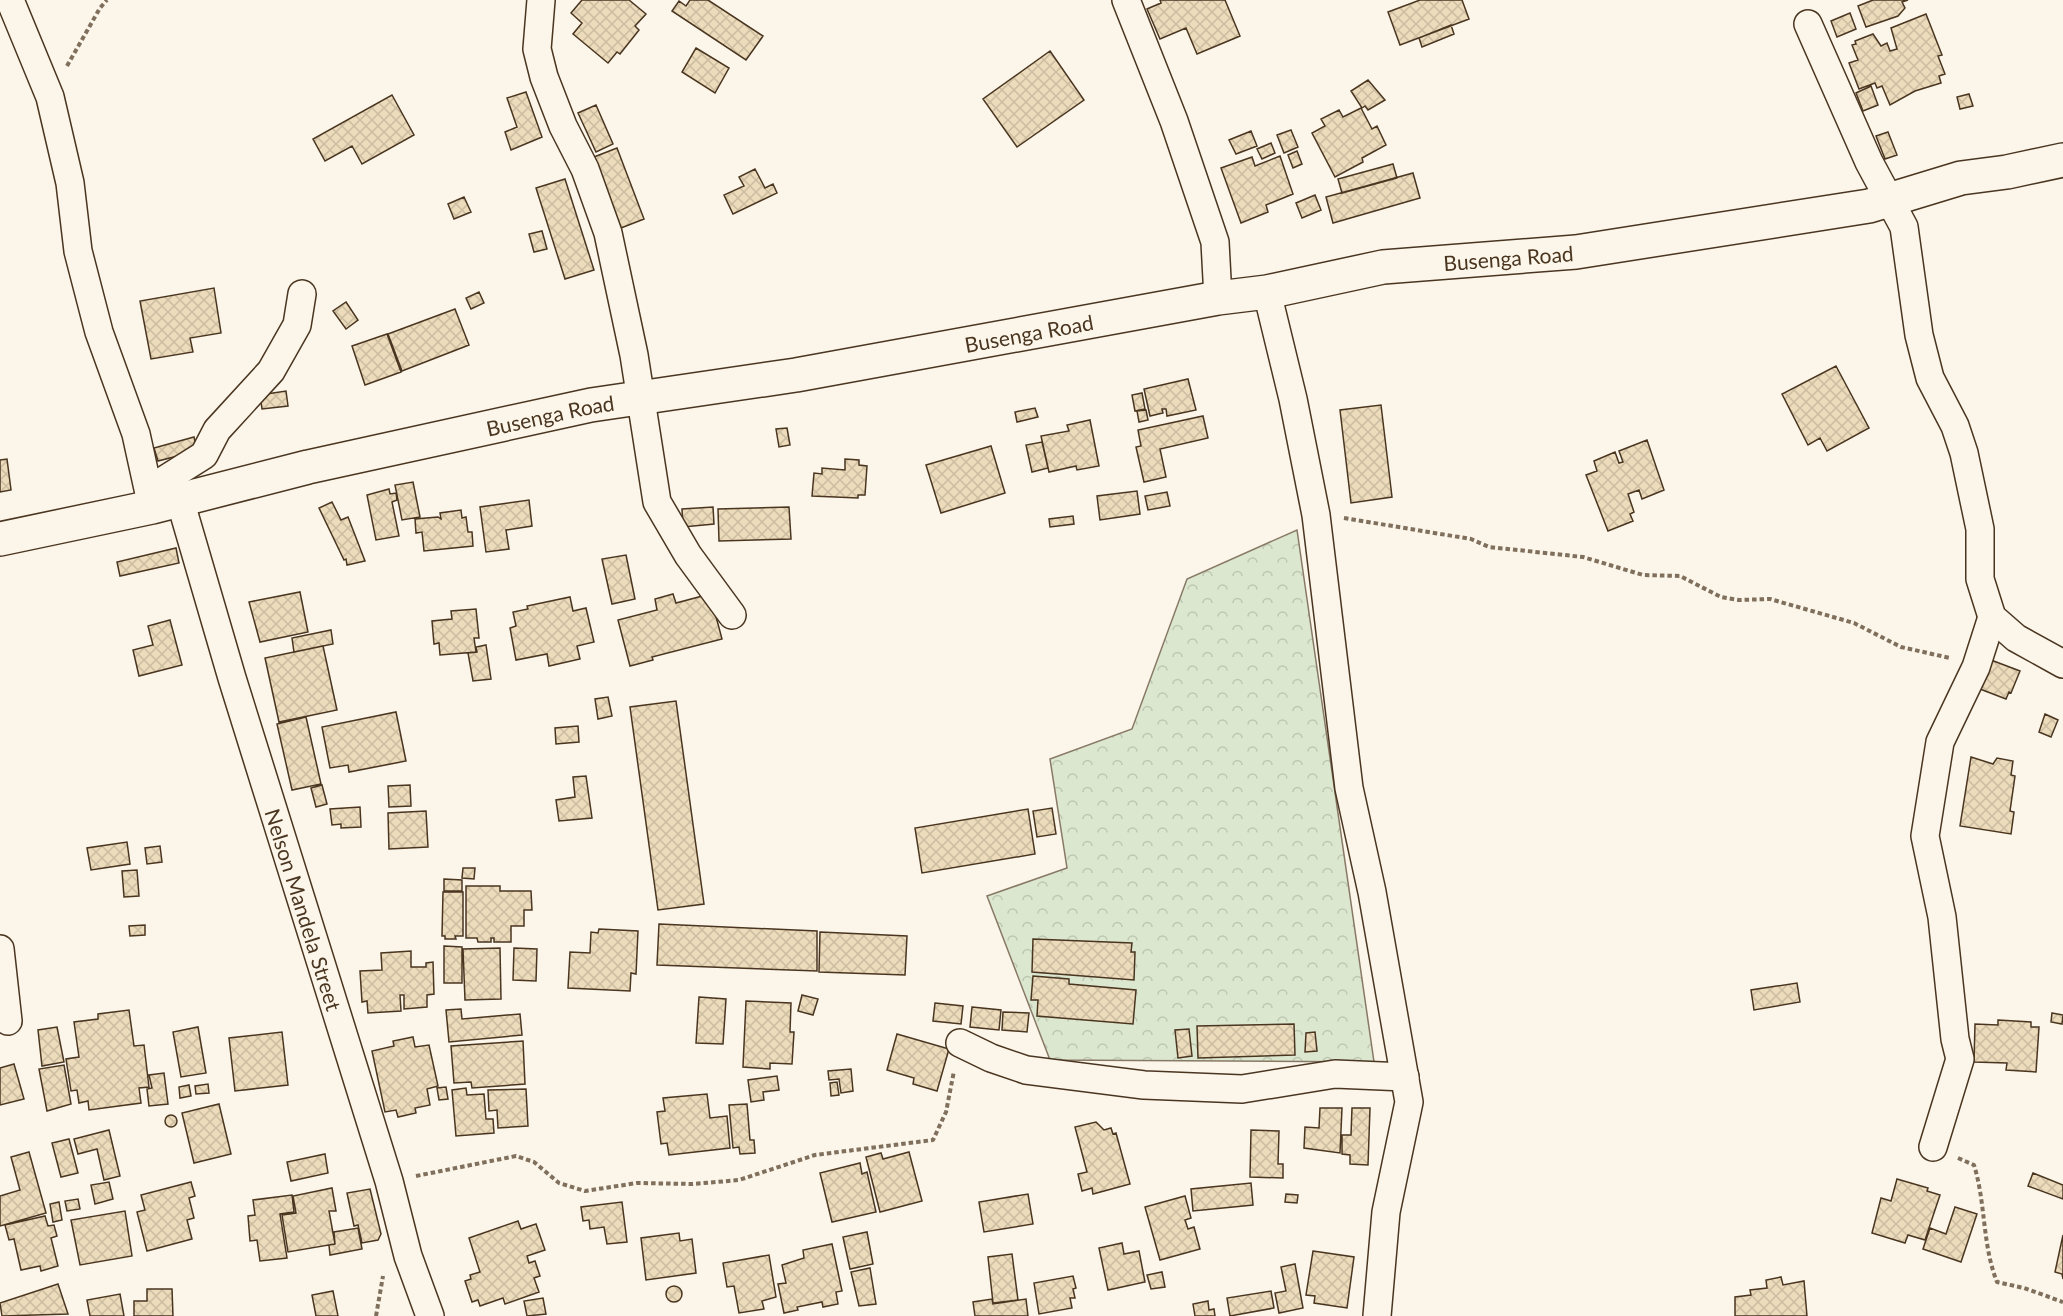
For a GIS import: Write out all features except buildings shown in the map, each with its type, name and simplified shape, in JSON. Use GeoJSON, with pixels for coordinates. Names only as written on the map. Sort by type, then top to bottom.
{"type":"FeatureCollection","features":[{"type":"Feature","properties":{"kind":"street","name":"Nelson Mandela Street"},"geometry":{"type":"LineString","coordinates":[[10,0],[50,97],[70,183],[78,251],[93,309],[136,434],[232,678],[389,1181],[408,1256],[430,1316]]}},
{"type":"Feature","properties":{"kind":"street"},"geometry":{"type":"LineString","coordinates":[[541,0],[537,49],[552,97],[585,169],[608,234],[641,398],[657,502],[688,555],[732,615]]}},
{"type":"Feature","properties":{"kind":"street"},"geometry":{"type":"LineString","coordinates":[[1126,0],[1174,121],[1215,242],[1218,298]]}},
{"type":"Feature","properties":{"kind":"street"},"geometry":{"type":"LineString","coordinates":[[1808,24],[1887,199],[1904,227],[1919,335],[1930,378],[1955,426],[1964,453],[1980,529],[1980,579],[1992,617],[2016,638],[2063,664]]}},
{"type":"Feature","properties":{"kind":"street","name":"Busenga Road"},"geometry":{"type":"LineString","coordinates":[[0,539],[161,499],[591,405],[808,373],[1218,298],[1267,292],[1383,267],[1576,252],[1869,206],[1961,178],[2007,172],[2063,160]]}},
{"type":"Feature","properties":{"kind":"street"},"geometry":{"type":"LineString","coordinates":[[1267,292],[1293,399],[1316,515],[1349,788],[1372,892],[1409,1102],[1386,1212],[1377,1316]]}},
{"type":"Feature","properties":{"kind":"street"},"geometry":{"type":"LineString","coordinates":[[161,499],[204,455],[217,430],[271,371],[297,325],[302,294]]}},
{"type":"Feature","properties":{"kind":"street"},"geometry":{"type":"LineString","coordinates":[[1933,1148],[1960,1059],[1955,1039],[1942,917],[1925,836],[1940,742],[1976,667],[1992,617]]}},
{"type":"Feature","properties":{"kind":"street"},"geometry":{"type":"LineString","coordinates":[[0,949],[8,1021]]}},
{"type":"Feature","properties":{"kind":"street"},"geometry":{"type":"LineString","coordinates":[[960,1043],[992,1059],[1026,1070],[1144,1085],[1242,1089],[1335,1074],[1405,1077]]}},
{"type":"Feature","properties":{"kind":"path"},"geometry":{"type":"LineString","coordinates":[[50,97],[100,8],[107,0]]}},
{"type":"Feature","properties":{"kind":"path"},"geometry":{"type":"LineString","coordinates":[[1316,515],[1471,539],[1489,547],[1583,557],[1643,575],[1680,576],[1721,597],[1739,600],[1770,599],[1854,623],[1901,647],[1923,650],[1976,667]]}},
{"type":"Feature","properties":{"kind":"path"},"geometry":{"type":"LineString","coordinates":[[389,1181],[516,1156],[534,1162],[559,1183],[585,1191],[637,1183],[693,1184],[739,1180],[815,1155],[933,1140],[946,1112],[960,1043]]}},
{"type":"Feature","properties":{"kind":"path"},"geometry":{"type":"LineString","coordinates":[[1933,1148],[1974,1165],[1982,1198],[1988,1258],[1997,1282],[2063,1302]]}},
{"type":"Feature","properties":{"kind":"green space"},"geometry":{"type":"Polygon","coordinates":[[[1297,530],[1374,1062],[1050,1060],[987,896],[1067,868],[1050,759],[1132,729],[1187,579],[1297,530]]]}}]}
